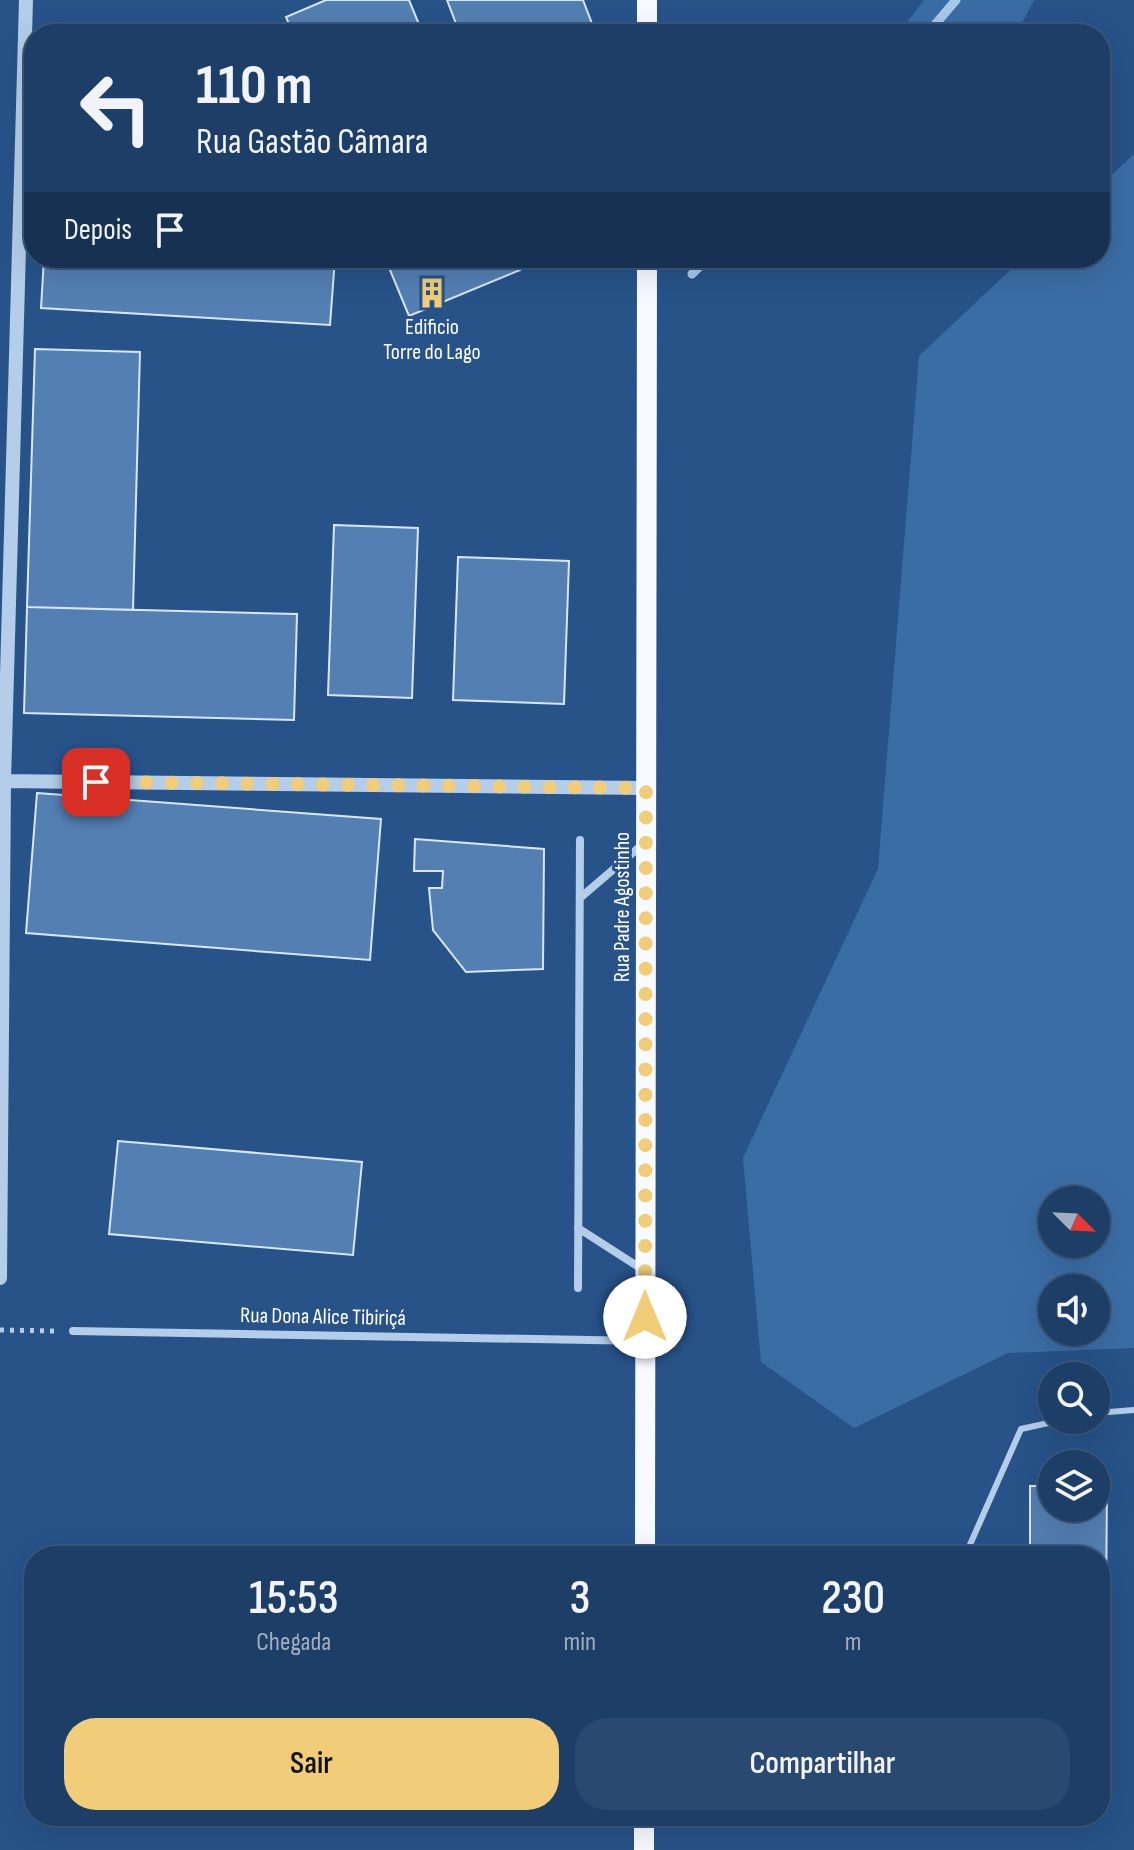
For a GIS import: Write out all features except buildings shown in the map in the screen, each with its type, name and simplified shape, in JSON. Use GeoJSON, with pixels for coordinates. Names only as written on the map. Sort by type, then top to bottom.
{"type":"FeatureCollection","features":[{"type":"Feature","properties":{"kind":"main road"},"geometry":{"type":"LineString","coordinates":[[647,0],[647,24]]}},
{"type":"Feature","properties":{"kind":"main road","name":"Rua Padre Agostinho"},"geometry":{"type":"LineString","coordinates":[[645,1546],[647,268]]}},
{"type":"Feature","properties":{"kind":"main road"},"geometry":{"type":"LineString","coordinates":[[644,1826],[644,1850]]}},
{"type":"Feature","properties":{"kind":"street"},"geometry":{"type":"LineString","coordinates":[[26,0],[27,24]]}},
{"type":"Feature","properties":{"kind":"street"},"geometry":{"type":"LineString","coordinates":[[0,1278],[2,781],[24,231]]}},
{"type":"Feature","properties":{"kind":"street"},"geometry":{"type":"LineString","coordinates":[[2,781],[646,788]]}},
{"type":"Feature","properties":{"kind":"street"},"geometry":{"type":"LineString","coordinates":[[578,1288],[580,840]]}},
{"type":"Feature","properties":{"kind":"street"},"geometry":{"type":"LineString","coordinates":[[580,898],[646,842]]}},
{"type":"Feature","properties":{"kind":"street"},"geometry":{"type":"LineString","coordinates":[[578,1228],[645,1271]]}},
{"type":"Feature","properties":{"kind":"street","name":"Rua Dona Alice Tibiriçá"},"geometry":{"type":"LineString","coordinates":[[73,1331],[645,1341]]}},
{"type":"Feature","properties":{"kind":"lane"},"geometry":{"type":"LineString","coordinates":[[1110,1412],[1134,1410]]}},
{"type":"Feature","properties":{"kind":"lane"},"geometry":{"type":"LineString","coordinates":[[969,1546],[1021,1429],[1038,1425]]}},
{"type":"Feature","properties":{"kind":"path"},"geometry":{"type":"LineString","coordinates":[[0,1330],[73,1331]]}},
{"type":"Feature","properties":{"kind":"shaded area"},"geometry":{"type":"Polygon","coordinates":[[[924,0],[1034,0],[1021,24],[906,24],[924,0]]]}},
{"type":"Feature","properties":{"kind":"shaded area"},"geometry":{"type":"Polygon","coordinates":[[[1134,154],[1134,1348],[1008,1353],[854,1428],[761,1362],[743,1158],[878,869],[919,356],[1012,268],[1110,268],[1110,177],[1134,154]]]}},
{"type":"Feature","properties":{"kind":"waterway"},"geometry":{"type":"LineString","coordinates":[[936,24],[956,0]]}},
{"type":"Feature","properties":{"kind":"waterway"},"geometry":{"type":"LineString","coordinates":[[692,274],[698,268]]}},
{"type":"Feature","properties":{"kind":"place","name":"Edificio Torre do Lago"},"geometry":{"type":"Point","coordinates":[432,293]}},
{"type":"Feature","properties":{"kind":"route"},"geometry":{"type":"LineString","coordinates":[[96,782],[646,788],[645,1317]]}}]}
